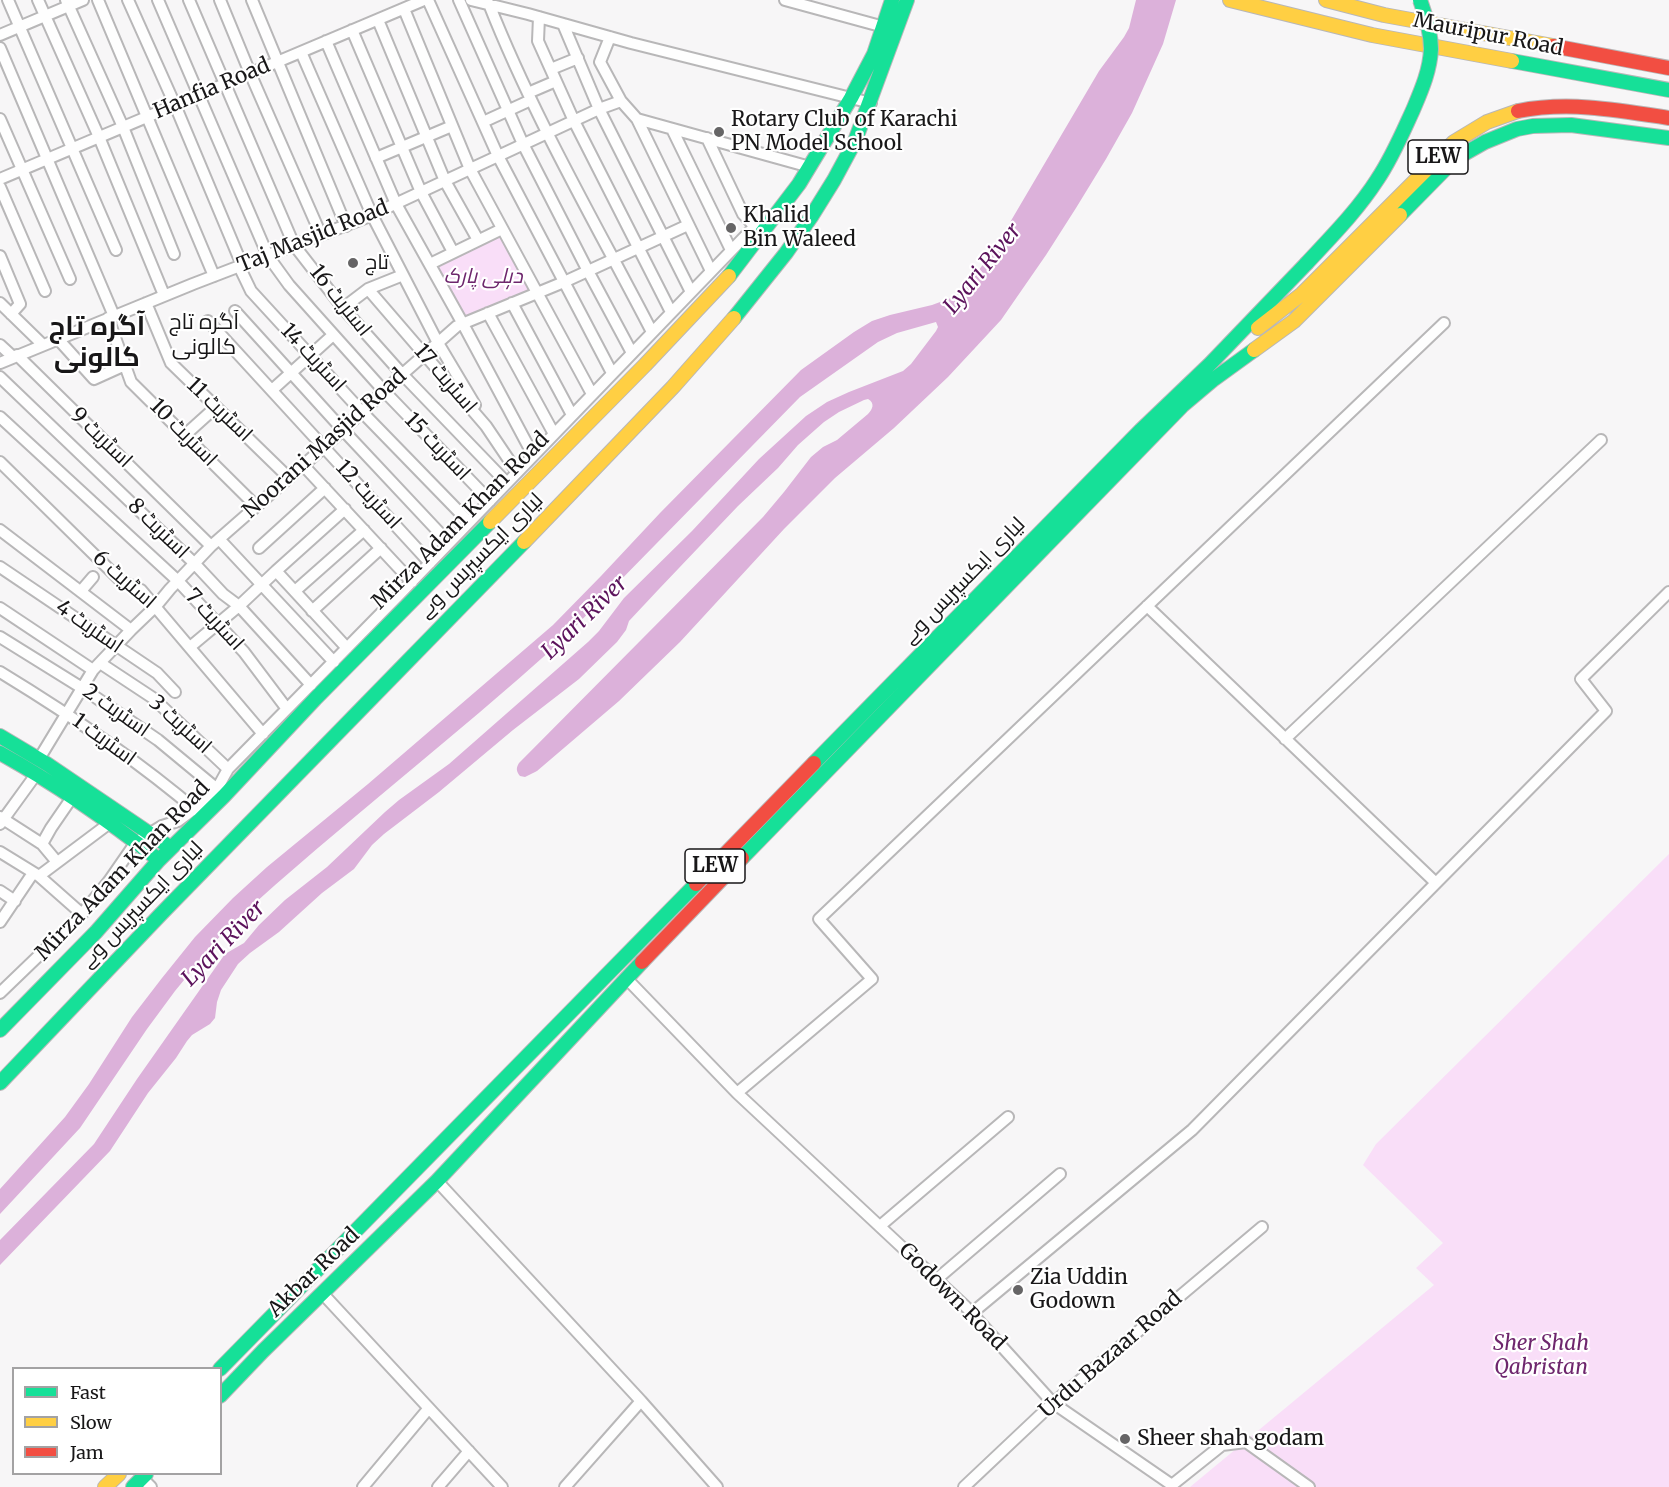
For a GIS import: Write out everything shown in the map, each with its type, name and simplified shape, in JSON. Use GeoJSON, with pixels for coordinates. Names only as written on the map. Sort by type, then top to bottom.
{"type":"FeatureCollection","features":[{"type":"Feature","properties":{"kind":"main road","name":"Mirza Adam Khan Road"},"geometry":{"type":"LineString","coordinates":[[0,1030],[96,932],[171,848],[198,813],[315,699],[645,365],[733,271],[758,230],[799,184],[851,98],[874,54],[892,0]]}},
{"type":"Feature","properties":{"kind":"main road","name":"لیاری ایکسپریس وے"},"geometry":{"type":"LineString","coordinates":[[0,1083],[435,633],[540,528],[672,391],[714,343],[771,274],[803,229],[855,142],[865,121],[883,61],[907,0]]}},
{"type":"Feature","properties":{"kind":"main road","name":"Mauripur Road"},"geometry":{"type":"LineString","coordinates":[[1230,0],[1338,28],[1669,90]]}},
{"type":"Feature","properties":{"kind":"main road","name":"Mauripur Road"},"geometry":{"type":"LineString","coordinates":[[1326,0],[1384,15],[1669,68]]}},
{"type":"Feature","properties":{"kind":"main road","name":"LEW"},"geometry":{"type":"LineString","coordinates":[[1210,364],[1339,229],[1369,192],[1386,166],[1425,81],[1430,64],[1430,30],[1420,0]]}},
{"type":"Feature","properties":{"kind":"main road"},"geometry":{"type":"LineString","coordinates":[[1619,59],[1669,53]]}},
{"type":"Feature","properties":{"kind":"main road","name":"LEW"},"geometry":{"type":"LineString","coordinates":[[1210,364],[1302,294],[1442,154],[1463,135],[1484,123],[1511,112],[1538,106],[1571,104],[1669,118]]}},
{"type":"Feature","properties":{"kind":"main road","name":"Akbar Road"},"geometry":{"type":"LineString","coordinates":[[222,1394],[437,1181],[626,978],[1182,406],[1214,379],[1294,321],[1455,159],[1476,146],[1518,128],[1542,125],[1577,126],[1669,138]]}},
{"type":"Feature","properties":{"kind":"main road","name":"لیاری ایکسپریس وے"},"geometry":{"type":"LineString","coordinates":[[222,1367],[1141,430],[1210,364]]}},
{"type":"Feature","properties":{"kind":"main road"},"geometry":{"type":"LineString","coordinates":[[1,739],[159,860]]}},
{"type":"Feature","properties":{"kind":"main road"},"geometry":{"type":"LineString","coordinates":[[0,753],[38,766],[171,848]]}},
{"type":"Feature","properties":{"kind":"main road"},"geometry":{"type":"LineString","coordinates":[[105,1487],[117,1475]]}},
{"type":"Feature","properties":{"kind":"street"},"geometry":{"type":"LineString","coordinates":[[8,0],[116,250]]}},
{"type":"Feature","properties":{"kind":"street"},"geometry":{"type":"LineString","coordinates":[[38,0],[99,137],[164,295]]}},
{"type":"Feature","properties":{"kind":"street"},"geometry":{"type":"LineString","coordinates":[[0,35],[45,17],[68,3],[83,0]]}},
{"type":"Feature","properties":{"kind":"street"},"geometry":{"type":"LineString","coordinates":[[98,0],[214,276]]}},
{"type":"Feature","properties":{"kind":"street","name":"اسٹریٹ 14"},"geometry":{"type":"LineString","coordinates":[[128,0],[175,105],[251,291],[362,412],[470,522]]}},
{"type":"Feature","properties":{"kind":"street","name":"اسٹریٹ 15"},"geometry":{"type":"LineString","coordinates":[[158,0],[268,255],[289,285],[333,335],[490,501]]}},
{"type":"Feature","properties":{"kind":"street","name":"اسٹریٹ 16"},"geometry":{"type":"LineString","coordinates":[[189,0],[294,245],[343,309],[507,483]]}},
{"type":"Feature","properties":{"kind":"street"},"geometry":{"type":"LineString","coordinates":[[220,0],[321,235]]}},
{"type":"Feature","properties":{"kind":"street"},"geometry":{"type":"LineString","coordinates":[[252,0],[346,226]]}},
{"type":"Feature","properties":{"kind":"street"},"geometry":{"type":"LineString","coordinates":[[426,0],[498,156],[612,374]]}},
{"type":"Feature","properties":{"kind":"street","name":"Hanfia Road"},"geometry":{"type":"LineString","coordinates":[[0,179],[426,0]]}},
{"type":"Feature","properties":{"kind":"street"},"geometry":{"type":"LineString","coordinates":[[459,0],[523,144],[632,353]]}},
{"type":"Feature","properties":{"kind":"street"},"geometry":{"type":"LineString","coordinates":[[471,0],[871,103]]}},
{"type":"Feature","properties":{"kind":"street"},"geometry":{"type":"LineString","coordinates":[[785,0],[884,27]]}},
{"type":"Feature","properties":{"kind":"street"},"geometry":{"type":"LineString","coordinates":[[68,3],[123,127],[174,254]]}},
{"type":"Feature","properties":{"kind":"street"},"geometry":{"type":"LineString","coordinates":[[489,4],[503,40],[548,133],[652,332]]}},
{"type":"Feature","properties":{"kind":"street"},"geometry":{"type":"LineString","coordinates":[[404,9],[470,169],[592,394]]}},
{"type":"Feature","properties":{"kind":"street"},"geometry":{"type":"LineString","coordinates":[[539,17],[538,41],[574,121],[671,312]]}},
{"type":"Feature","properties":{"kind":"street"},"geometry":{"type":"LineString","coordinates":[[378,20],[445,181],[478,240]]}},
{"type":"Feature","properties":{"kind":"street"},"geometry":{"type":"LineString","coordinates":[[564,24],[599,109],[691,292]]}},
{"type":"Feature","properties":{"kind":"street"},"geometry":{"type":"LineString","coordinates":[[352,30],[421,192],[453,252]]}},
{"type":"Feature","properties":{"kind":"street"},"geometry":{"type":"LineString","coordinates":[[610,37],[600,62],[621,101],[637,119],[711,272]]}},
{"type":"Feature","properties":{"kind":"street"},"geometry":{"type":"LineString","coordinates":[[326,41],[396,204],[464,324],[533,455]]}},
{"type":"Feature","properties":{"kind":"street","name":"اسٹریٹ 10"},"geometry":{"type":"LineString","coordinates":[[0,48],[48,159],[111,317],[131,382],[256,506]]}},
{"type":"Feature","properties":{"kind":"street"},"geometry":{"type":"LineString","coordinates":[[301,52],[372,215],[438,343],[475,405],[470,408]]}},
{"type":"Feature","properties":{"kind":"street"},"geometry":{"type":"LineString","coordinates":[[551,69],[578,58]]}},
{"type":"Feature","properties":{"kind":"street"},"geometry":{"type":"LineString","coordinates":[[483,122],[556,81]]}},
{"type":"Feature","properties":{"kind":"street","name":"Taj Masjid Road"},"geometry":{"type":"LineString","coordinates":[[0,363],[164,295],[346,226],[599,109],[621,101]]}},
{"type":"Feature","properties":{"kind":"street"},"geometry":{"type":"LineString","coordinates":[[0,119],[70,279]]}},
{"type":"Feature","properties":{"kind":"street"},"geometry":{"type":"LineString","coordinates":[[637,119],[810,167]]}},
{"type":"Feature","properties":{"kind":"street"},"geometry":{"type":"LineString","coordinates":[[376,158],[452,126]]}},
{"type":"Feature","properties":{"kind":"street"},"geometry":{"type":"LineString","coordinates":[[672,129],[731,250]]}},
{"type":"Feature","properties":{"kind":"street"},"geometry":{"type":"LineString","coordinates":[[221,793],[228,769],[412,582],[731,250],[758,230],[743,214],[707,138]]}},
{"type":"Feature","properties":{"kind":"street"},"geometry":{"type":"LineString","coordinates":[[0,187],[45,291]]}},
{"type":"Feature","properties":{"kind":"street","name":"Noorani Masjid Road"},"geometry":{"type":"LineString","coordinates":[[1,820],[38,766],[66,713],[96,667],[215,542],[457,326],[564,282],[688,225]]}},
{"type":"Feature","properties":{"kind":"street"},"geometry":{"type":"LineString","coordinates":[[430,264],[502,229]]}},
{"type":"Feature","properties":{"kind":"street"},"geometry":{"type":"LineString","coordinates":[[0,256],[20,304],[12,314]]}},
{"type":"Feature","properties":{"kind":"street"},"geometry":{"type":"LineString","coordinates":[[343,309],[368,289],[403,275]]}},
{"type":"Feature","properties":{"kind":"street","name":"اسٹریٹ 17"},"geometry":{"type":"LineString","coordinates":[[368,289],[486,426],[517,472]]}},
{"type":"Feature","properties":{"kind":"street"},"geometry":{"type":"LineString","coordinates":[[0,303],[43,345]]}},
{"type":"Feature","properties":{"kind":"street","name":"اسٹریٹ 11"},"geometry":{"type":"LineString","coordinates":[[146,303],[171,363],[288,477]]}},
{"type":"Feature","properties":{"kind":"street"},"geometry":{"type":"LineString","coordinates":[[512,303],[572,415]]}},
{"type":"Feature","properties":{"kind":"street"},"geometry":{"type":"LineString","coordinates":[[235,311],[449,543]]}},
{"type":"Feature","properties":{"kind":"street"},"geometry":{"type":"LineString","coordinates":[[488,313],[554,434]]}},
{"type":"Feature","properties":{"kind":"street","name":"اسٹریٹ 12"},"geometry":{"type":"LineString","coordinates":[[208,321],[430,563]]}},
{"type":"Feature","properties":{"kind":"street"},"geometry":{"type":"LineString","coordinates":[[737,1093],[872,979],[819,919],[1444,323]]}},
{"type":"Feature","properties":{"kind":"street"},"geometry":{"type":"LineString","coordinates":[[272,390],[333,335]]}},
{"type":"Feature","properties":{"kind":"street"},"geometry":{"type":"LineString","coordinates":[[58,339],[94,379],[125,365]]}},
{"type":"Feature","properties":{"kind":"street","name":"اسٹریٹ 9"},"geometry":{"type":"LineString","coordinates":[[0,345],[15,356],[262,584],[334,662]]}},
{"type":"Feature","properties":{"kind":"street","name":"اسٹریٹ 8"},"geometry":{"type":"LineString","coordinates":[[0,377],[194,563],[223,594],[239,606],[311,685]]}},
{"type":"Feature","properties":{"kind":"street"},"geometry":{"type":"LineString","coordinates":[[185,435],[216,407]]}},
{"type":"Feature","properties":{"kind":"street","name":"اسٹریٹ 7"},"geometry":{"type":"LineString","coordinates":[[0,417],[178,581],[244,652],[287,710]]}},
{"type":"Feature","properties":{"kind":"street"},"geometry":{"type":"LineString","coordinates":[[1285,739],[1601,440]]}},
{"type":"Feature","properties":{"kind":"street","name":"اسٹریٹ 6"},"geometry":{"type":"LineString","coordinates":[[0,462],[120,580],[141,590],[263,734]]}},
{"type":"Feature","properties":{"kind":"street"},"geometry":{"type":"LineString","coordinates":[[303,465],[412,582]]}},
{"type":"Feature","properties":{"kind":"street"},"geometry":{"type":"LineString","coordinates":[[259,548],[325,488]]}},
{"type":"Feature","properties":{"kind":"street"},"geometry":{"type":"LineString","coordinates":[[190,647],[239,606],[345,509]]}},
{"type":"Feature","properties":{"kind":"street"},"geometry":{"type":"LineString","coordinates":[[0,530],[131,630]]}},
{"type":"Feature","properties":{"kind":"street"},"geometry":{"type":"LineString","coordinates":[[295,591],[364,530]]}},
{"type":"Feature","properties":{"kind":"street"},"geometry":{"type":"LineString","coordinates":[[312,611],[381,548]]}},
{"type":"Feature","properties":{"kind":"street","name":"اسٹریٹ 4"},"geometry":{"type":"LineString","coordinates":[[0,567],[156,673],[175,692]]}},
{"type":"Feature","properties":{"kind":"street"},"geometry":{"type":"LineString","coordinates":[[276,571],[347,648]]}},
{"type":"Feature","properties":{"kind":"street"},"geometry":{"type":"LineString","coordinates":[[81,591],[93,577]]}},
{"type":"Feature","properties":{"kind":"street"},"geometry":{"type":"LineString","coordinates":[[972,1313],[1192,1130],[1606,711],[1581,679],[1669,592]]}},
{"type":"Feature","properties":{"kind":"street"},"geometry":{"type":"LineString","coordinates":[[1147,606],[1436,883]]}},
{"type":"Feature","properties":{"kind":"street","name":"اسٹریٹ 3"},"geometry":{"type":"LineString","coordinates":[[0,608],[96,667],[153,698],[228,769]]}},
{"type":"Feature","properties":{"kind":"street","name":"اسٹریٹ 2"},"geometry":{"type":"LineString","coordinates":[[0,637],[82,688],[158,740],[221,793]]}},
{"type":"Feature","properties":{"kind":"street","name":"اسٹریٹ 1"},"geometry":{"type":"LineString","coordinates":[[0,672],[66,713],[165,784],[198,813]]}},
{"type":"Feature","properties":{"kind":"street"},"geometry":{"type":"LineString","coordinates":[[42,844],[73,796]]}},
{"type":"Feature","properties":{"kind":"street"},"geometry":{"type":"LineString","coordinates":[[3,985],[82,914],[109,882],[136,842],[162,826],[198,813]]}},
{"type":"Feature","properties":{"kind":"street"},"geometry":{"type":"LineString","coordinates":[[1,820],[42,844],[57,862]]}},
{"type":"Feature","properties":{"kind":"street"},"geometry":{"type":"LineString","coordinates":[[0,922],[36,875],[111,822]]}},
{"type":"Feature","properties":{"kind":"street"},"geometry":{"type":"LineString","coordinates":[[0,852],[36,875],[82,914]]}},
{"type":"Feature","properties":{"kind":"street"},"geometry":{"type":"LineString","coordinates":[[0,891],[15,901]]}},
{"type":"Feature","properties":{"kind":"street","name":"Godown Road"},"geometry":{"type":"LineString","coordinates":[[626,978],[737,1093],[972,1313],[1053,1403],[1172,1485],[1222,1445],[1246,1442],[1309,1487]]}},
{"type":"Feature","properties":{"kind":"street"},"geometry":{"type":"LineString","coordinates":[[880,1226],[1008,1117]]}},
{"type":"Feature","properties":{"kind":"street"},"geometry":{"type":"LineString","coordinates":[[937,1280],[1060,1174]]}},
{"type":"Feature","properties":{"kind":"street"},"geometry":{"type":"LineString","coordinates":[[437,1181],[641,1401],[717,1487]]}},
{"type":"Feature","properties":{"kind":"street","name":"Urdu Bazaar Road"},"geometry":{"type":"LineString","coordinates":[[964,1487],[1053,1403],[1262,1227]]}},
{"type":"Feature","properties":{"kind":"street"},"geometry":{"type":"LineString","coordinates":[[323,1294],[502,1487]]}},
{"type":"Feature","properties":{"kind":"street"},"geometry":{"type":"LineString","coordinates":[[565,1487],[641,1401]]}},
{"type":"Feature","properties":{"kind":"street"},"geometry":{"type":"LineString","coordinates":[[363,1487],[429,1408]]}},
{"type":"Feature","properties":{"kind":"street"},"geometry":{"type":"LineString","coordinates":[[438,1487],[469,1451]]}},
{"type":"Feature","properties":{"kind":"green space","name":"دہلی پارک"},"geometry":{"type":"Polygon","coordinates":[[[502,229],[537,292],[463,324],[430,263],[502,229]]]}},
{"type":"Feature","properties":{"kind":"green space","name":"Sher Shah Qabristan"},"geometry":{"type":"Polygon","coordinates":[[[1669,854],[1669,1487],[1190,1487],[1434,1285],[1416,1268],[1443,1243],[1363,1165],[1376,1144],[1669,854]]]}},
{"type":"Feature","properties":{"kind":"water","name":"Lyari River"},"geometry":{"type":"Polygon","coordinates":[[[1136,0],[1176,0],[1163,44],[1132,113],[1106,159],[1046,255],[1001,320],[948,377],[894,428],[835,478],[784,529],[680,642],[619,701],[537,771],[525,777],[520,776],[517,768],[519,763],[763,517],[811,457],[823,447],[837,440],[868,414],[872,402],[868,399],[864,400],[839,412],[798,445],[629,621],[626,630],[617,642],[579,679],[384,834],[372,845],[354,869],[238,964],[221,990],[215,1018],[187,1041],[148,1093],[110,1151],[0,1265],[0,1240],[94,1144],[225,954],[244,943],[285,900],[327,867],[385,812],[449,764],[588,642],[624,598],[692,531],[759,459],[806,416],[827,402],[903,371],[911,364],[936,331],[938,327],[936,322],[897,333],[878,342],[800,397],[559,643],[236,920],[175,991],[80,1128],[0,1214],[0,1189],[65,1117],[132,1017],[195,937],[233,898],[553,625],[801,370],[872,321],[932,305],[951,298],[964,289],[992,253],[1099,71],[1124,37],[1129,28],[1136,0]]]}},
{"type":"Feature","properties":{"kind":"traffic: fast"},"geometry":{"type":"LineString","coordinates":[[729,276],[799,184],[851,98],[874,54],[892,0]]}},
{"type":"Feature","properties":{"kind":"traffic: fast"},"geometry":{"type":"LineString","coordinates":[[734,318],[786,253],[834,180],[855,141],[907,0]]}},
{"type":"Feature","properties":{"kind":"traffic: fast"},"geometry":{"type":"LineString","coordinates":[[1306,264],[1343,224],[1369,191],[1392,155],[1413,110],[1427,73],[1431,49],[1428,24],[1420,0]]}},
{"type":"Feature","properties":{"kind":"traffic: fast"},"geometry":{"type":"LineString","coordinates":[[1512,61],[1669,90]]}},
{"type":"Feature","properties":{"kind":"traffic: fast"},"geometry":{"type":"LineString","coordinates":[[1400,215],[1455,159],[1485,142],[1517,129],[1533,126],[1571,125],[1669,138]]}},
{"type":"Feature","properties":{"kind":"traffic: fast"},"geometry":{"type":"LineString","coordinates":[[814,763],[1141,430],[1210,364],[1306,264]]}},
{"type":"Feature","properties":{"kind":"traffic: fast"},"geometry":{"type":"LineString","coordinates":[[742,858],[1182,406],[1254,350]]}},
{"type":"Feature","properties":{"kind":"traffic: fast"},"geometry":{"type":"LineString","coordinates":[[0,1030],[96,932],[159,860],[490,522]]}},
{"type":"Feature","properties":{"kind":"traffic: fast"},"geometry":{"type":"LineString","coordinates":[[0,1083],[161,914],[524,542]]}},
{"type":"Feature","properties":{"kind":"traffic: fast"},"geometry":{"type":"LineString","coordinates":[[0,736],[47,764],[171,848]]}},
{"type":"Feature","properties":{"kind":"traffic: fast"},"geometry":{"type":"LineString","coordinates":[[0,753],[81,803],[159,860]]}},
{"type":"Feature","properties":{"kind":"traffic: fast"},"geometry":{"type":"LineString","coordinates":[[222,1367],[696,884]]}},
{"type":"Feature","properties":{"kind":"traffic: fast"},"geometry":{"type":"LineString","coordinates":[[222,1394],[437,1181],[642,962]]}},
{"type":"Feature","properties":{"kind":"traffic: fast"},"geometry":{"type":"LineString","coordinates":[[133,1487],[145,1475]]}},
{"type":"Feature","properties":{"kind":"traffic: slow"},"geometry":{"type":"LineString","coordinates":[[1230,0],[1372,35],[1512,61]]}},
{"type":"Feature","properties":{"kind":"traffic: slow"},"geometry":{"type":"LineString","coordinates":[[1326,0],[1384,15],[1553,46]]}},
{"type":"Feature","properties":{"kind":"traffic: slow"},"geometry":{"type":"LineString","coordinates":[[1258,328],[1302,294],[1454,142],[1487,122],[1518,111]]}},
{"type":"Feature","properties":{"kind":"traffic: slow"},"geometry":{"type":"LineString","coordinates":[[1254,350],[1294,321],[1400,215]]}},
{"type":"Feature","properties":{"kind":"traffic: slow"},"geometry":{"type":"LineString","coordinates":[[490,522],[729,276]]}},
{"type":"Feature","properties":{"kind":"traffic: slow"},"geometry":{"type":"LineString","coordinates":[[524,542],[673,387],[734,318]]}},
{"type":"Feature","properties":{"kind":"traffic: slow"},"geometry":{"type":"LineString","coordinates":[[105,1487],[118,1475]]}},
{"type":"Feature","properties":{"kind":"traffic: jam"},"geometry":{"type":"LineString","coordinates":[[1553,46],[1669,68]]}},
{"type":"Feature","properties":{"kind":"traffic: jam"},"geometry":{"type":"LineString","coordinates":[[1518,111],[1575,107],[1669,118]]}},
{"type":"Feature","properties":{"kind":"traffic: jam"},"geometry":{"type":"LineString","coordinates":[[696,884],[814,763]]}},
{"type":"Feature","properties":{"kind":"traffic: jam"},"geometry":{"type":"LineString","coordinates":[[642,962],[742,858]]}},
{"type":"Feature","properties":{"kind":"place","name":"Rotary Club of Karachi PN Model School"},"geometry":{"type":"Point","coordinates":[719,132]}},
{"type":"Feature","properties":{"kind":"place","name":"Khalid Bin Waleed"},"geometry":{"type":"Point","coordinates":[731,228]}},
{"type":"Feature","properties":{"kind":"place","name":"تاج"},"geometry":{"type":"Point","coordinates":[353,263]}},
{"type":"Feature","properties":{"kind":"place","name":"Zia Uddin Godown"},"geometry":{"type":"Point","coordinates":[1018,1290]}},
{"type":"Feature","properties":{"kind":"place","name":"Sheer shah godam"},"geometry":{"type":"Point","coordinates":[1125,1439]}},
{"type":"Feature","properties":{"kind":"district","name":"آگرہ تاج کالونی"},"geometry":{"type":"Point","coordinates":[204,336]}},
{"type":"Feature","properties":{"kind":"district","name":"آگرہ تاج کالونی"},"geometry":{"type":"Point","coordinates":[97,342]}}]}
